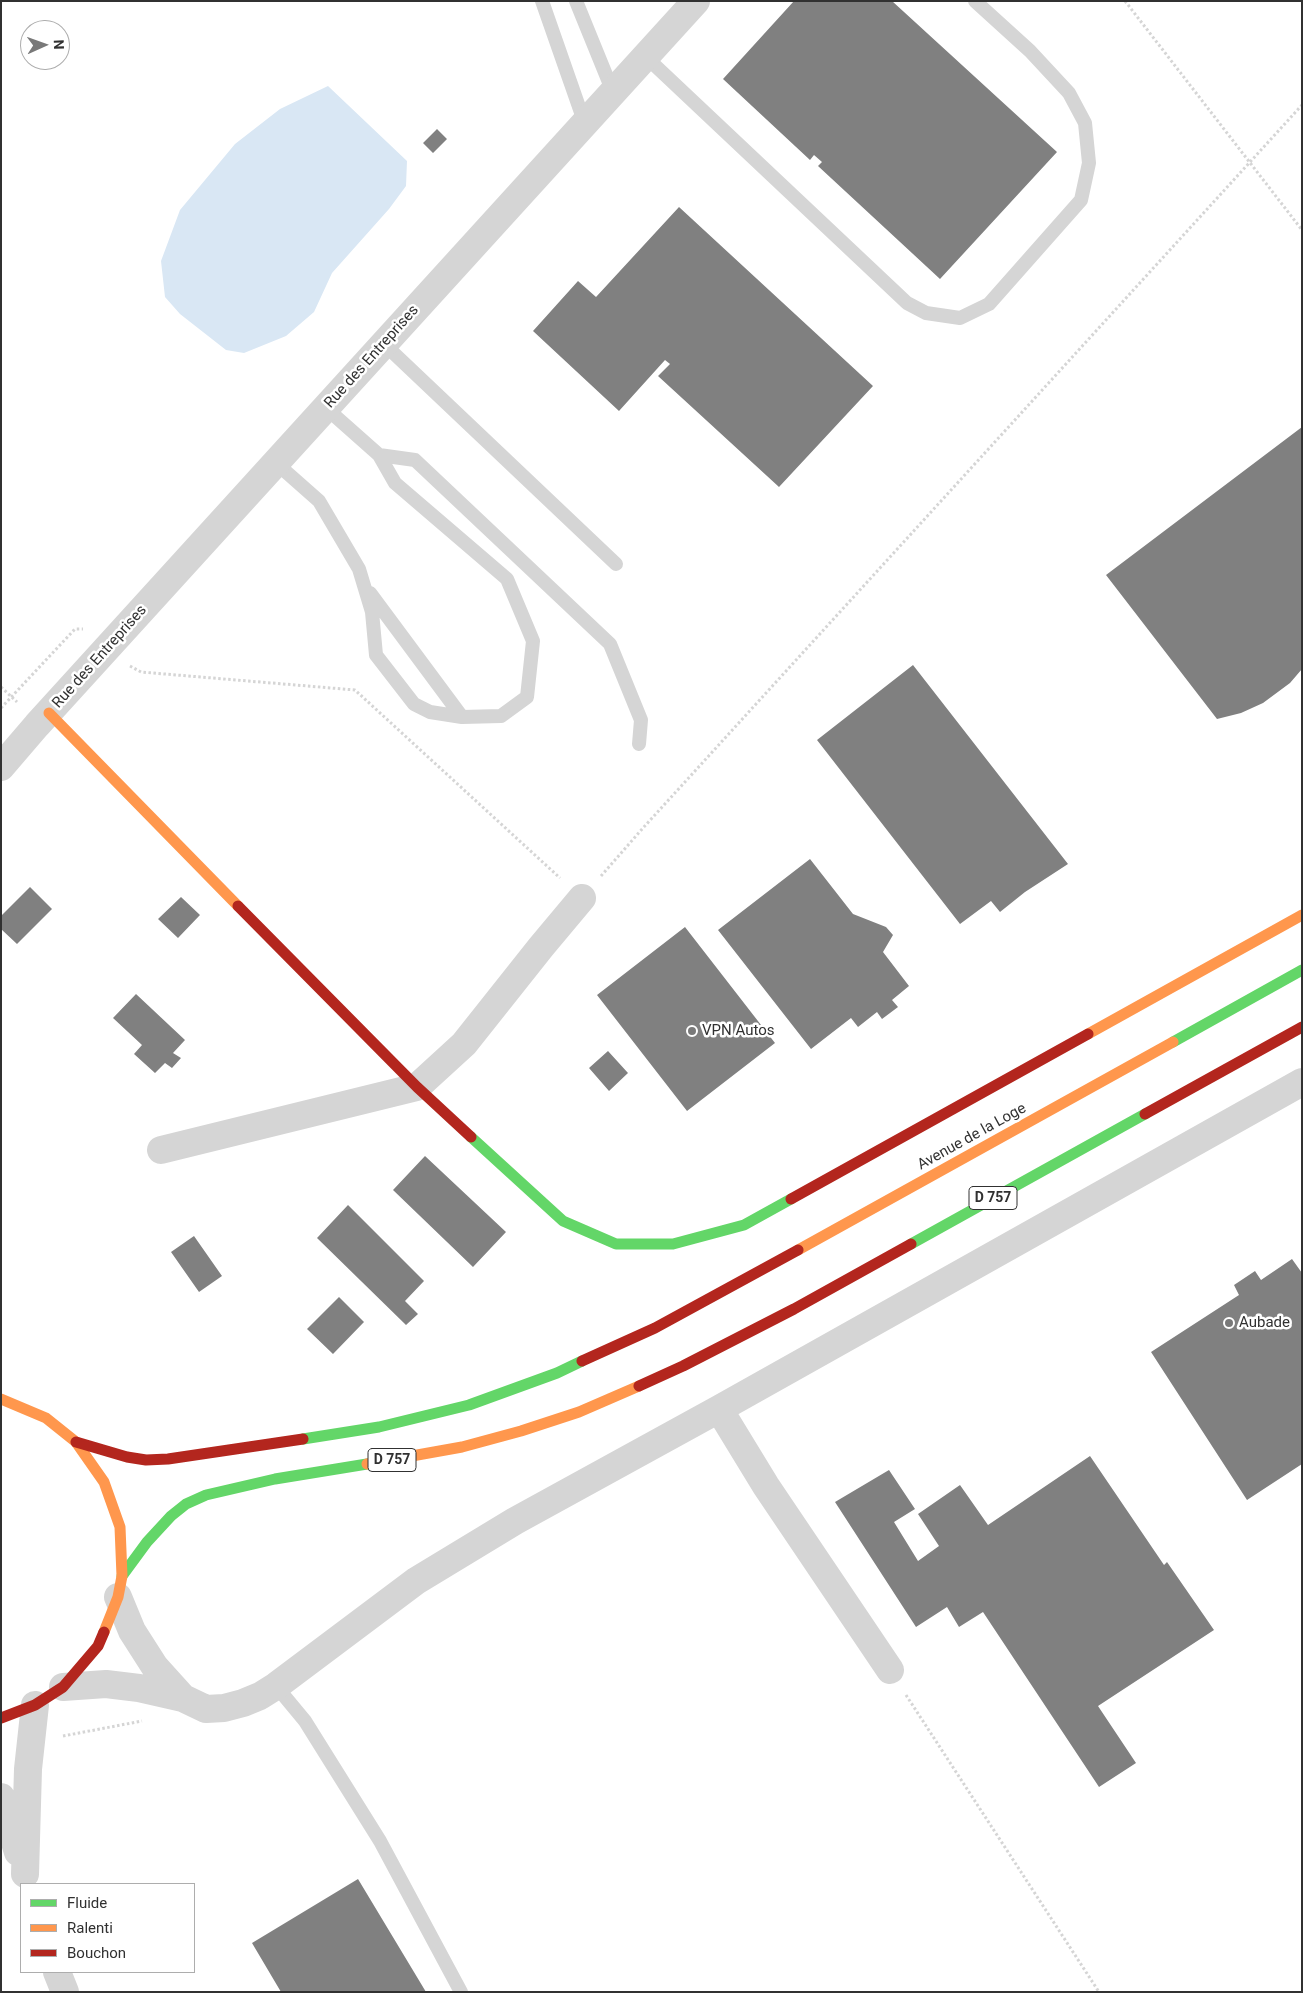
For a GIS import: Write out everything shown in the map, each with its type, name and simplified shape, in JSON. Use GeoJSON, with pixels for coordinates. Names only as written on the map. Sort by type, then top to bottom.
{"type":"FeatureCollection","features":[{"type":"Feature","properties":{"kind":"main road"},"geometry":{"type":"LineString","coordinates":[[49,713],[417,1088],[563,1221],[616,1244],[673,1244],[744,1225],[1302,915]]}},
{"type":"Feature","properties":{"kind":"main road","name":"Avenue de la Loge"},"geometry":{"type":"LineString","coordinates":[[76,1442],[127,1457],[146,1460],[168,1459],[379,1427],[501,1394],[557,1373],[655,1328],[913,1187],[1302,970]]}},
{"type":"Feature","properties":{"kind":"main road","name":"D 757"},"geometry":{"type":"LineString","coordinates":[[120,1587],[147,1542],[171,1516],[186,1504],[206,1495],[275,1479],[422,1455],[487,1440],[579,1412],[683,1366],[794,1309],[1302,1027]]}},
{"type":"Feature","properties":{"kind":"main road"},"geometry":{"type":"LineString","coordinates":[[1,1718],[35,1705],[63,1686],[98,1646],[120,1587],[120,1527],[104,1482],[76,1442],[46,1418],[4,1396]]}},
{"type":"Feature","properties":{"kind":"street","name":"Rue des Entreprises"},"geometry":{"type":"LineString","coordinates":[[1,767],[696,1]]}},
{"type":"Feature","properties":{"kind":"street"},"geometry":{"type":"LineString","coordinates":[[161,1150],[417,1088],[464,1044],[540,947],[582,898]]}},
{"type":"Feature","properties":{"kind":"street"},"geometry":{"type":"LineString","coordinates":[[63,1686],[106,1684],[183,1698],[206,1709],[224,1708],[243,1703],[276,1686],[416,1581],[515,1521],[719,1409],[1302,1082]]}},
{"type":"Feature","properties":{"kind":"street"},"geometry":{"type":"LineString","coordinates":[[719,1409],[766,1486],[890,1670]]}},
{"type":"Feature","properties":{"kind":"street"},"geometry":{"type":"LineString","coordinates":[[120,1587],[137,1638],[155,1667],[183,1698]]}},
{"type":"Feature","properties":{"kind":"street"},"geometry":{"type":"LineString","coordinates":[[27,1879],[28,1769],[35,1705]]}},
{"type":"Feature","properties":{"kind":"street"},"geometry":{"type":"LineString","coordinates":[[1,1797],[27,1879]]}},
{"type":"Feature","properties":{"kind":"street"},"geometry":{"type":"LineString","coordinates":[[57,1973],[65,1992]]}},
{"type":"Feature","properties":{"kind":"lane"},"geometry":{"type":"LineString","coordinates":[[542,1],[585,124]]}},
{"type":"Feature","properties":{"kind":"lane"},"geometry":{"type":"LineString","coordinates":[[576,1],[613,92]]}},
{"type":"Feature","properties":{"kind":"lane"},"geometry":{"type":"LineString","coordinates":[[646,57],[907,303],[926,313],[960,318],[989,304],[1082,200],[1089,163],[1085,123],[1068,92],[1030,51],[975,1]]}},
{"type":"Feature","properties":{"kind":"lane"},"geometry":{"type":"LineString","coordinates":[[384,344],[616,564]]}},
{"type":"Feature","properties":{"kind":"lane"},"geometry":{"type":"LineString","coordinates":[[276,463],[319,500],[359,569],[372,612],[376,655],[414,704],[430,712],[462,717],[501,716],[527,697],[533,641],[507,579],[395,483],[379,455],[326,408]]}},
{"type":"Feature","properties":{"kind":"lane"},"geometry":{"type":"LineString","coordinates":[[379,455],[415,460],[610,644],[641,720],[639,744]]}},
{"type":"Feature","properties":{"kind":"lane"},"geometry":{"type":"LineString","coordinates":[[364,585],[462,717]]}},
{"type":"Feature","properties":{"kind":"lane"},"geometry":{"type":"LineString","coordinates":[[276,1686],[305,1721],[380,1841],[461,1992]]}},
{"type":"Feature","properties":{"kind":"path"},"geometry":{"type":"LineString","coordinates":[[1125,1],[1302,230]]}},
{"type":"Feature","properties":{"kind":"path"},"geometry":{"type":"LineString","coordinates":[[126,663],[141,672],[355,690],[582,898],[643,828],[1302,105]]}},
{"type":"Feature","properties":{"kind":"path"},"geometry":{"type":"LineString","coordinates":[[1,708],[75,629],[87,628]]}},
{"type":"Feature","properties":{"kind":"path"},"geometry":{"type":"LineString","coordinates":[[890,1670],[1099,1992]]}},
{"type":"Feature","properties":{"kind":"path"},"geometry":{"type":"LineString","coordinates":[[63,1736],[148,1720]]}},
{"type":"Feature","properties":{"kind":"water"},"geometry":{"type":"Polygon","coordinates":[[[328,86],[407,161],[406,186],[389,209],[332,273],[314,312],[286,336],[244,353],[226,350],[180,314],[165,297],[161,261],[180,210],[235,144],[280,109],[328,86]]]}},
{"type":"Feature","properties":{"kind":"building"},"geometry":{"type":"Polygon","coordinates":[[[794,1],[892,1],[1057,152],[940,279],[818,166],[822,162],[814,155],[810,160],[723,79],[794,1]]]}},
{"type":"Feature","properties":{"kind":"building"},"geometry":{"type":"Polygon","coordinates":[[[437,129],[447,139],[433,153],[423,143],[437,129]]]}},
{"type":"Feature","properties":{"kind":"building"},"geometry":{"type":"Polygon","coordinates":[[[679,207],[873,386],[779,487],[658,376],[670,364],[665,360],[619,411],[533,331],[578,281],[596,297],[679,207]]]}},
{"type":"Feature","properties":{"kind":"building"},"geometry":{"type":"Polygon","coordinates":[[[1302,427],[1302,669],[1290,683],[1263,703],[1241,713],[1217,719],[1106,575],[1302,427]]]}},
{"type":"Feature","properties":{"kind":"building"},"geometry":{"type":"Polygon","coordinates":[[[913,665],[1068,864],[1025,892],[1000,912],[991,901],[960,924],[817,740],[913,665]]]}},
{"type":"Feature","properties":{"kind":"building"},"geometry":{"type":"Polygon","coordinates":[[[810,859],[853,914],[886,927],[893,935],[883,952],[909,986],[892,1000],[898,1007],[882,1019],[877,1012],[858,1027],[851,1018],[811,1049],[718,930],[810,859]]]}},
{"type":"Feature","properties":{"kind":"building"},"geometry":{"type":"Polygon","coordinates":[[[30,887],[52,909],[17,944],[1,929],[1,916],[30,887]]]}},
{"type":"Feature","properties":{"kind":"building"},"geometry":{"type":"Polygon","coordinates":[[[181,897],[200,915],[178,938],[158,919],[181,897]]]}},
{"type":"Feature","properties":{"kind":"building"},"geometry":{"type":"Polygon","coordinates":[[[685,927],[775,1043],[687,1111],[597,995],[685,927]]]}},
{"type":"Feature","properties":{"kind":"building"},"geometry":{"type":"Polygon","coordinates":[[[136,994],[185,1040],[173,1053],[181,1058],[172,1068],[165,1063],[155,1073],[134,1054],[142,1045],[113,1018],[136,994]]]}},
{"type":"Feature","properties":{"kind":"building"},"geometry":{"type":"Polygon","coordinates":[[[608,1051],[628,1073],[609,1091],[589,1068],[608,1051]]]}},
{"type":"Feature","properties":{"kind":"building"},"geometry":{"type":"Polygon","coordinates":[[[425,1156],[506,1232],[473,1267],[393,1190],[425,1156]]]}},
{"type":"Feature","properties":{"kind":"building"},"geometry":{"type":"Polygon","coordinates":[[[348,1205],[424,1281],[405,1301],[418,1314],[406,1325],[317,1238],[348,1205]]]}},
{"type":"Feature","properties":{"kind":"building"},"geometry":{"type":"Polygon","coordinates":[[[194,1236],[222,1276],[199,1292],[171,1252],[194,1236]]]}},
{"type":"Feature","properties":{"kind":"building"},"geometry":{"type":"Polygon","coordinates":[[[1292,1259],[1302,1273],[1302,1464],[1247,1500],[1151,1352],[1239,1295],[1234,1285],[1255,1271],[1261,1280],[1292,1259]]]}},
{"type":"Feature","properties":{"kind":"building"},"geometry":{"type":"Polygon","coordinates":[[[339,1297],[364,1322],[333,1354],[307,1329],[339,1297]]]}},
{"type":"Feature","properties":{"kind":"building"},"geometry":{"type":"Polygon","coordinates":[[[1090,1456],[1164,1565],[1167,1562],[1214,1630],[1098,1706],[1136,1763],[1099,1787],[983,1612],[959,1627],[947,1607],[916,1627],[835,1502],[889,1470],[915,1509],[894,1522],[918,1561],[939,1546],[918,1514],[960,1485],[988,1525],[1090,1456]]]}},
{"type":"Feature","properties":{"kind":"building"},"geometry":{"type":"Polygon","coordinates":[[[358,1879],[426,1992],[281,1992],[252,1943],[358,1879]]]}},
{"type":"Feature","properties":{"kind":"traffic: fast"},"geometry":{"type":"LineString","coordinates":[[1173,1042],[1302,970]]}},
{"type":"Feature","properties":{"kind":"traffic: fast"},"geometry":{"type":"LineString","coordinates":[[911,1244],[1145,1114]]}},
{"type":"Feature","properties":{"kind":"traffic: fast"},"geometry":{"type":"LineString","coordinates":[[471,1137],[563,1221],[616,1244],[673,1244],[744,1225],[791,1199]]}},
{"type":"Feature","properties":{"kind":"traffic: fast"},"geometry":{"type":"LineString","coordinates":[[303,1439],[379,1427],[469,1405],[557,1373],[582,1361]]}},
{"type":"Feature","properties":{"kind":"traffic: fast"},"geometry":{"type":"LineString","coordinates":[[122,1576],[147,1542],[171,1516],[186,1504],[206,1495],[275,1479],[367,1464]]}},
{"type":"Feature","properties":{"kind":"traffic: slow"},"geometry":{"type":"LineString","coordinates":[[49,713],[238,906]]}},
{"type":"Feature","properties":{"kind":"traffic: slow"},"geometry":{"type":"LineString","coordinates":[[1088,1034],[1302,915]]}},
{"type":"Feature","properties":{"kind":"traffic: slow"},"geometry":{"type":"LineString","coordinates":[[798,1250],[1173,1042]]}},
{"type":"Feature","properties":{"kind":"traffic: slow"},"geometry":{"type":"LineString","coordinates":[[367,1464],[462,1447],[521,1431],[579,1412],[639,1386]]}},
{"type":"Feature","properties":{"kind":"traffic: slow"},"geometry":{"type":"LineString","coordinates":[[1,1399],[46,1418],[76,1442],[104,1482],[120,1527],[122,1576],[118,1597],[104,1632]]}},
{"type":"Feature","properties":{"kind":"traffic: jam"},"geometry":{"type":"LineString","coordinates":[[238,906],[417,1087],[471,1137]]}},
{"type":"Feature","properties":{"kind":"traffic: jam"},"geometry":{"type":"LineString","coordinates":[[1145,1114],[1302,1027]]}},
{"type":"Feature","properties":{"kind":"traffic: jam"},"geometry":{"type":"LineString","coordinates":[[791,1199],[1088,1034]]}},
{"type":"Feature","properties":{"kind":"traffic: jam"},"geometry":{"type":"LineString","coordinates":[[639,1386],[683,1366],[794,1309],[911,1244]]}},
{"type":"Feature","properties":{"kind":"traffic: jam"},"geometry":{"type":"LineString","coordinates":[[582,1361],[655,1328],[798,1250]]}},
{"type":"Feature","properties":{"kind":"traffic: jam"},"geometry":{"type":"LineString","coordinates":[[76,1442],[127,1457],[146,1460],[168,1459],[303,1439]]}},
{"type":"Feature","properties":{"kind":"traffic: jam"},"geometry":{"type":"LineString","coordinates":[[1,1718],[35,1705],[63,1687],[98,1646],[104,1632]]}},
{"type":"Feature","properties":{"kind":"place","name":"VPN Autos"},"geometry":{"type":"Point","coordinates":[692,1031]}},
{"type":"Feature","properties":{"kind":"place","name":"Aubade"},"geometry":{"type":"Point","coordinates":[1229,1323]}}]}
